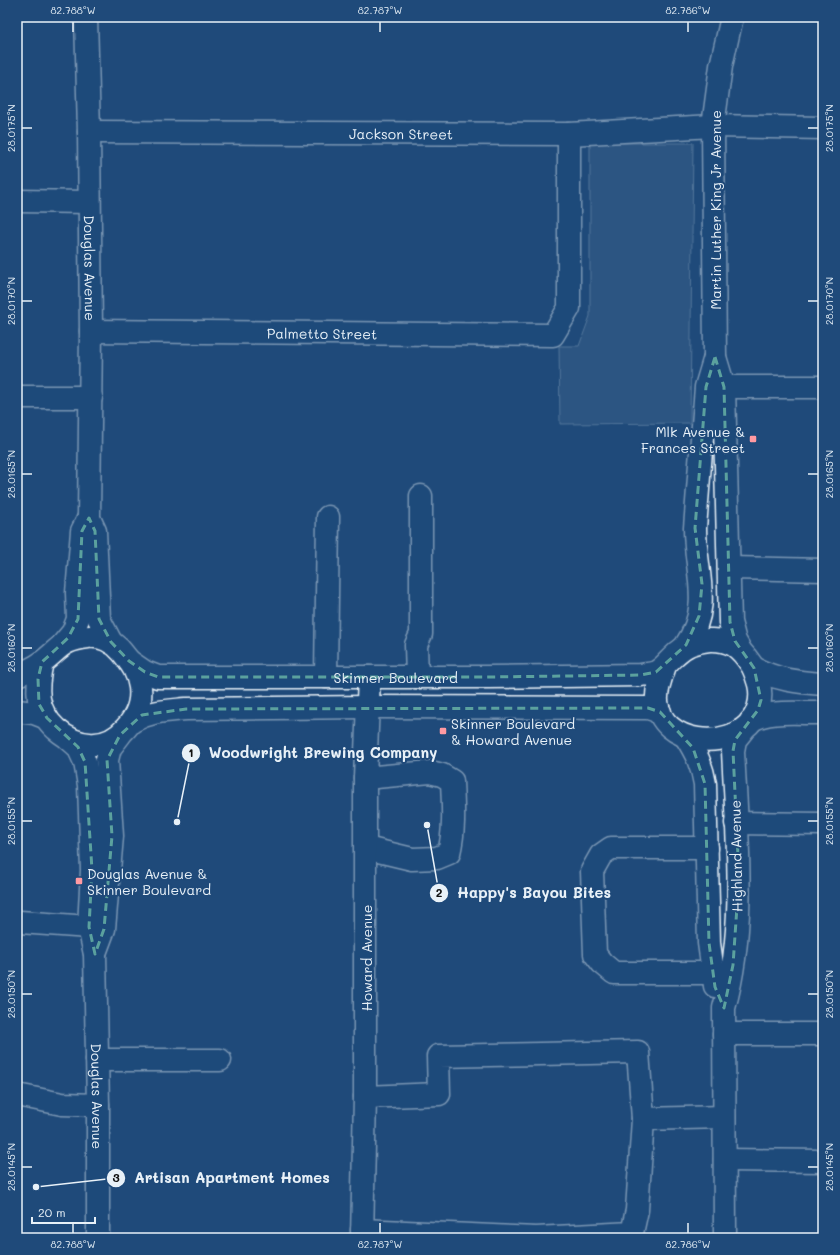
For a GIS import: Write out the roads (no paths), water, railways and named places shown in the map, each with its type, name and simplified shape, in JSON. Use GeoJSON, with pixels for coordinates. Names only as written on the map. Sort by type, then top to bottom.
{"type":"FeatureCollection","features":[{"type":"Feature","properties":{"kind":"street","name":"Douglas Avenue"},"geometry":{"type":"LineString","coordinates":[[86,17],[91,331],[89,518],[95,531],[99,619],[111,642]]}},
{"type":"Feature","properties":{"kind":"street","name":"Martin Luther King Jr Avenue"},"geometry":{"type":"LineString","coordinates":[[732,17],[721,66],[713,126],[715,358],[724,387],[730,622],[735,641],[739,648]]}},
{"type":"Feature","properties":{"kind":"street","name":"Jackson Street"},"geometry":{"type":"LineString","coordinates":[[89,132],[569,134],[713,126],[823,128]]}},
{"type":"Feature","properties":{"kind":"street","name":"Palmetto Street"},"geometry":{"type":"LineString","coordinates":[[91,331],[553,335],[569,308],[569,134]]}},
{"type":"Feature","properties":{"kind":"street"},"geometry":{"type":"LineString","coordinates":[[17,201],[89,202]]}},
{"type":"Feature","properties":{"kind":"street","name":"Martin Luther King Jr Avenue"},"geometry":{"type":"LineString","coordinates":[[686,645],[696,628],[702,603],[702,584],[697,557],[695,528],[706,387],[715,358]]}},
{"type":"Feature","properties":{"kind":"street"},"geometry":{"type":"LineString","coordinates":[[724,387],[823,387]]}},
{"type":"Feature","properties":{"kind":"street"},"geometry":{"type":"LineString","coordinates":[[17,398],[90,397]]}},
{"type":"Feature","properties":{"kind":"street"},"geometry":{"type":"LineString","coordinates":[[417,677],[416,645],[421,634],[421,496]]}},
{"type":"Feature","properties":{"kind":"street"},"geometry":{"type":"LineString","coordinates":[[326,677],[328,517]]}},
{"type":"Feature","properties":{"kind":"street","name":"Douglas Avenue"},"geometry":{"type":"LineString","coordinates":[[63,644],[73,632],[78,619],[77,594],[82,531],[89,518]]}},
{"type":"Feature","properties":{"kind":"street"},"geometry":{"type":"LineString","coordinates":[[729,568],[823,570]]}},
{"type":"Feature","properties":{"kind":"street","name":"Skinner Boulevard"},"geometry":{"type":"LineString","coordinates":[[17,675],[30,670],[63,644],[75,639],[90,636],[111,642],[120,649],[129,661],[136,673],[140,686],[138,711],[126,728]]}},
{"type":"Feature","properties":{"kind":"street"},"geometry":{"type":"LineString","coordinates":[[686,645],[711,640],[727,642],[739,648],[746,656],[754,668],[760,688],[761,700],[758,710],[747,726]]}},
{"type":"Feature","properties":{"kind":"street","name":"Skinner Boulevard"},"geometry":{"type":"LineString","coordinates":[[129,661],[145,672],[158,677],[641,675],[656,672],[665,666],[686,645]]}},
{"type":"Feature","properties":{"kind":"street"},"geometry":{"type":"LineString","coordinates":[[42,662],[37,690],[39,704],[47,718],[56,729],[69,739],[83,743],[102,744],[110,741],[142,715],[186,709],[648,708],[660,712]]}},
{"type":"Feature","properties":{"kind":"street","name":"Skinner Boulevard"},"geometry":{"type":"LineString","coordinates":[[665,666],[658,687],[657,701],[660,712],[665,721],[674,730],[686,737],[708,740],[731,737],[760,716],[771,714],[823,714]]}},
{"type":"Feature","properties":{"kind":"street"},"geometry":{"type":"LineString","coordinates":[[754,668],[768,675],[787,680],[823,684]]}},
{"type":"Feature","properties":{"kind":"street","name":"Howard Avenue"},"geometry":{"type":"LineString","coordinates":[[362,1234],[365,1097],[365,778],[369,677]]}},
{"type":"Feature","properties":{"kind":"street"},"geometry":{"type":"LineString","coordinates":[[17,711],[34,713],[47,718]]}},
{"type":"Feature","properties":{"kind":"street","name":"Highland Avenue"},"geometry":{"type":"LineString","coordinates":[[725,1238],[724,1008],[730,987],[737,927],[739,877],[733,752],[735,740],[747,726]]}},
{"type":"Feature","properties":{"kind":"street","name":"Douglas Avenue"},"geometry":{"type":"LineString","coordinates":[[95,954],[104,929],[112,836],[107,760],[110,748],[126,728]]}},
{"type":"Feature","properties":{"kind":"street","name":"Highland Avenue"},"geometry":{"type":"LineString","coordinates":[[686,737],[693,748],[702,769],[705,784],[709,943],[715,987],[724,1008]]}},
{"type":"Feature","properties":{"kind":"street","name":"Douglas Avenue"},"geometry":{"type":"LineString","coordinates":[[69,739],[78,747],[85,762],[89,785],[92,870],[89,927],[95,954],[98,1105],[98,1238]]}},
{"type":"Feature","properties":{"kind":"street"},"geometry":{"type":"LineString","coordinates":[[365,778],[430,772],[442,775],[452,781],[454,810],[453,837],[449,853],[437,858],[412,859],[366,848]]}},
{"type":"Feature","properties":{"kind":"street"},"geometry":{"type":"LineString","coordinates":[[736,823],[823,824]]}},
{"type":"Feature","properties":{"kind":"street"},"geometry":{"type":"LineString","coordinates":[[707,848],[611,848],[601,855],[592,871],[595,954],[602,963],[614,973],[713,973]]}},
{"type":"Feature","properties":{"kind":"street"},"geometry":{"type":"LineString","coordinates":[[17,923],[89,927]]}},
{"type":"Feature","properties":{"kind":"street"},"geometry":{"type":"LineString","coordinates":[[724,1034],[823,1034]]}},
{"type":"Feature","properties":{"kind":"street"},"geometry":{"type":"LineString","coordinates":[[362,1234],[536,1238],[632,1233],[637,1210],[643,1119],[638,1052],[438,1056],[439,1094],[365,1097]]}},
{"type":"Feature","properties":{"kind":"street"},"geometry":{"type":"LineString","coordinates":[[97,1060],[220,1060]]}},
{"type":"Feature","properties":{"kind":"street"},"geometry":{"type":"LineString","coordinates":[[17,1095],[62,1104],[98,1105]]}},
{"type":"Feature","properties":{"kind":"street"},"geometry":{"type":"LineString","coordinates":[[643,1119],[724,1117]]}},
{"type":"Feature","properties":{"kind":"street"},"geometry":{"type":"LineString","coordinates":[[725,1160],[823,1161]]}},
{"type":"Feature","properties":{"kind":"place","name":"Mlk Avenue & Frances Street"},"geometry":{"type":"Point","coordinates":[753,439]}},
{"type":"Feature","properties":{"kind":"place","name":"Skinner Boulevard & Howard Avenue"},"geometry":{"type":"Point","coordinates":[443,731]}},
{"type":"Feature","properties":{"kind":"place","name":"Woodwright Brewing Company"},"geometry":{"type":"Point","coordinates":[177,822]}},
{"type":"Feature","properties":{"kind":"place","name":"Happy's Bayou Bites"},"geometry":{"type":"Point","coordinates":[427,825]}},
{"type":"Feature","properties":{"kind":"place","name":"Douglas Avenue & Skinner Boulevard"},"geometry":{"type":"Point","coordinates":[79,881]}},
{"type":"Feature","properties":{"kind":"place","name":"Artisan Apartment Homes"},"geometry":{"type":"Point","coordinates":[36,1187]}}]}
